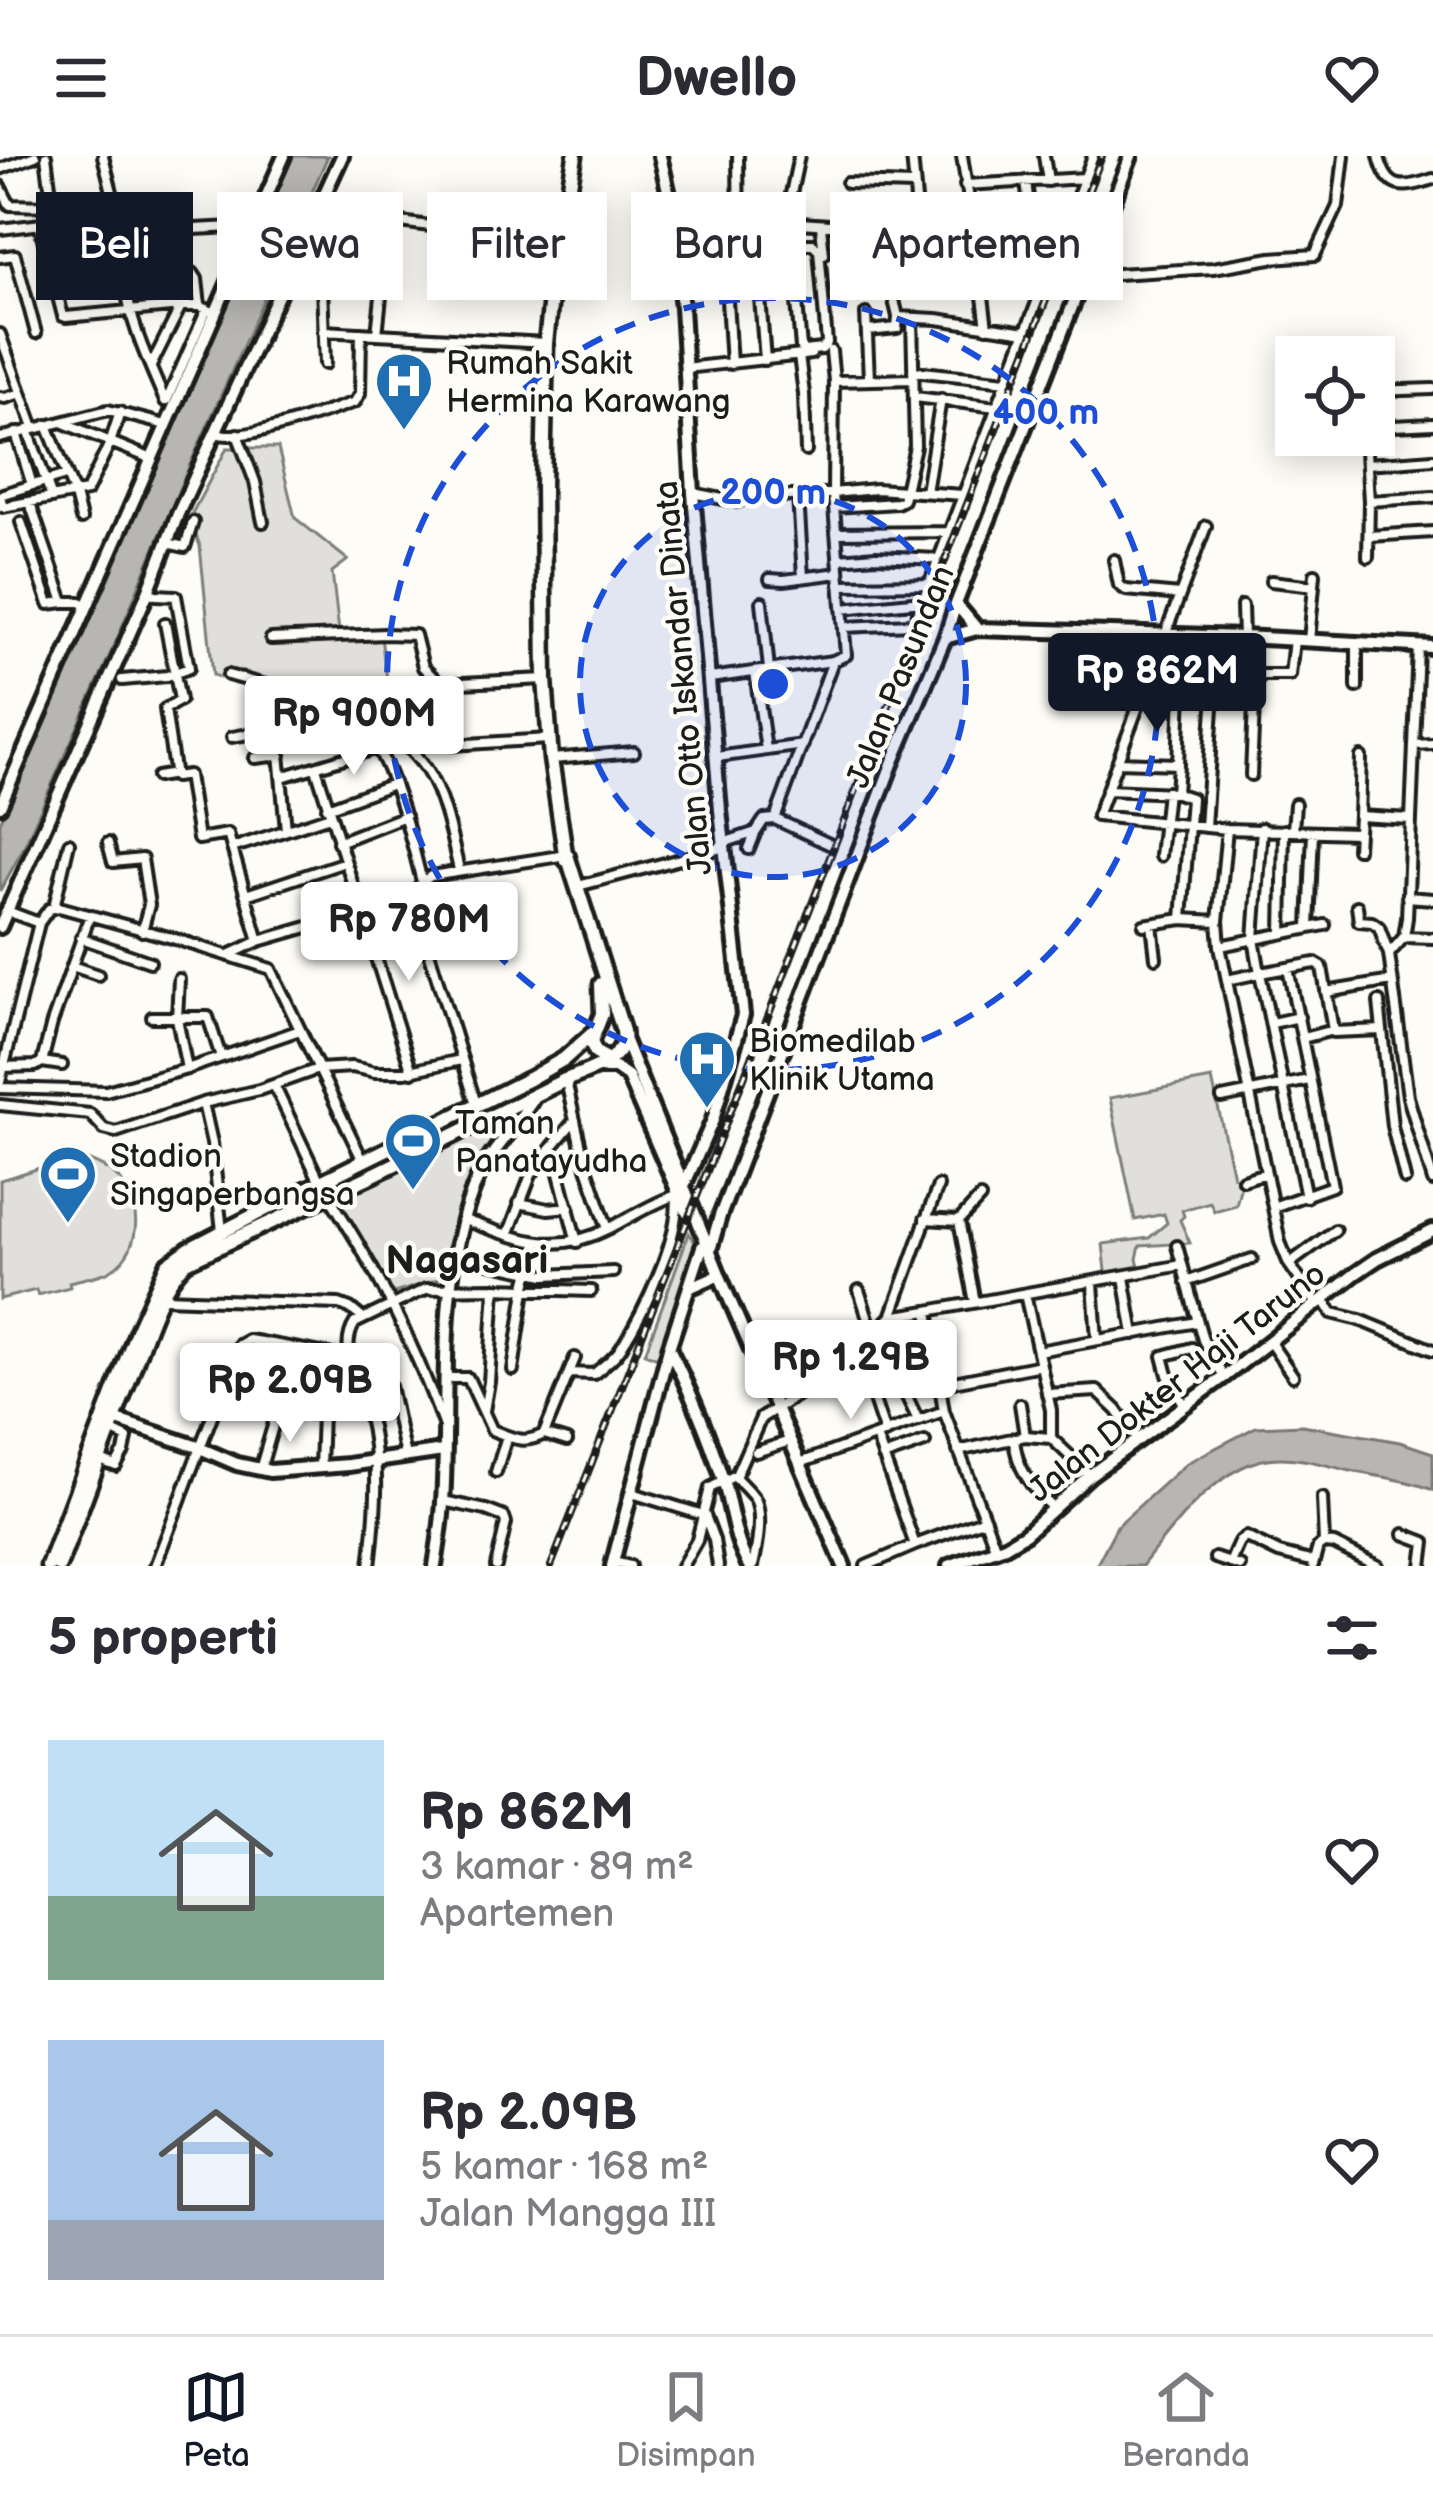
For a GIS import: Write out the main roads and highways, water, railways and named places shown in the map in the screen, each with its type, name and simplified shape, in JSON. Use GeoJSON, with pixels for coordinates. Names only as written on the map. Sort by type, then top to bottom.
{"type":"FeatureCollection","features":[{"type":"Feature","properties":{"kind":"main road"},"geometry":{"type":"LineString","coordinates":[[563,192],[571,156]]}},
{"type":"Feature","properties":{"kind":"main road"},"geometry":{"type":"LineString","coordinates":[[566,192],[571,156]]}},
{"type":"Feature","properties":{"kind":"main road"},"geometry":{"type":"LineString","coordinates":[[48,1566],[161,1298],[186,1262],[324,1189],[565,1080],[612,1064],[625,1041],[567,855],[551,759],[544,679],[543,487],[551,300]]}},
{"type":"Feature","properties":{"kind":"main road"},"geometry":{"type":"LineString","coordinates":[[567,855],[600,975],[602,1014],[591,1038],[593,1049],[612,1064]]}},
{"type":"Feature","properties":{"kind":"main road"},"geometry":{"type":"LineString","coordinates":[[324,1189],[363,1161],[564,1059],[609,1018],[618,1022]]}},
{"type":"Feature","properties":{"kind":"main road"},"geometry":{"type":"LineString","coordinates":[[59,1566],[162,1273],[179,1255],[222,1232],[274,1213]]}},
{"type":"Feature","properties":{"kind":"railway"},"geometry":{"type":"LineString","coordinates":[[551,1566],[1102,156]]}},
{"type":"Feature","properties":{"kind":"place","name":"Rumah Sakit Hermina Karawang"},"geometry":{"type":"Point","coordinates":[404,432]}},
{"type":"Feature","properties":{"kind":"place","name":"Biomedilab Klinik Utama"},"geometry":{"type":"Point","coordinates":[707,1110]}},
{"type":"Feature","properties":{"kind":"place","name":"Taman Panatayudha"},"geometry":{"type":"Point","coordinates":[413,1192]}},
{"type":"Feature","properties":{"kind":"place","name":"Stadion Singaperbangsa"},"geometry":{"type":"Point","coordinates":[68,1225]}},
{"type":"Feature","properties":{"kind":"district","name":"Nagasari"},"geometry":{"type":"Point","coordinates":[467,1259]}}]}
